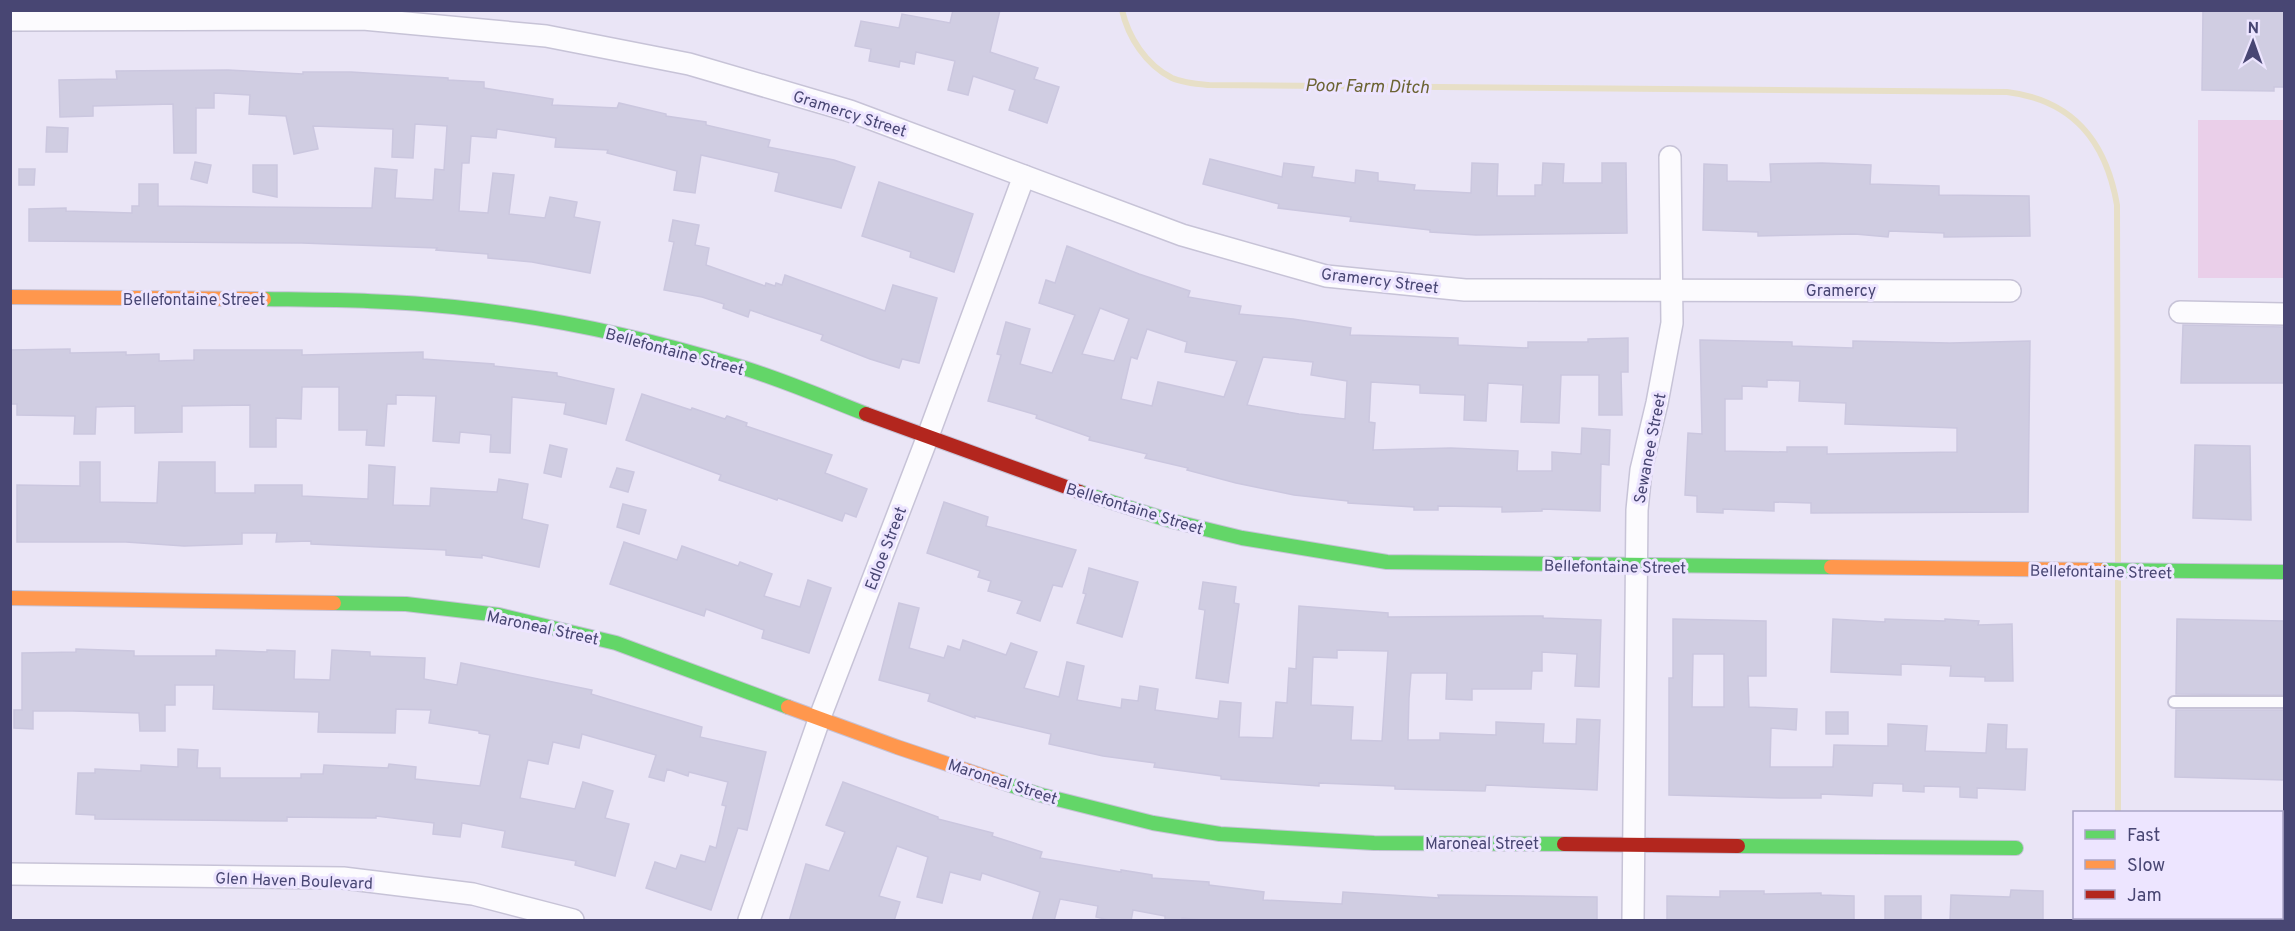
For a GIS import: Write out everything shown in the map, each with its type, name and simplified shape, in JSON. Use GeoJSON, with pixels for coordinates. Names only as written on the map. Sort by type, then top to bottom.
{"type":"FeatureCollection","features":[{"type":"Feature","properties":{"kind":"street","name":"Gramercy Street"},"geometry":{"type":"LineString","coordinates":[[10,20],[363,19],[546,36],[688,64],[850,111],[1182,235],[1326,276],[1465,290],[1672,290]]}},
{"type":"Feature","properties":{"kind":"street","name":"Sewanee Street"},"geometry":{"type":"LineString","coordinates":[[1633,921],[1636,510],[1641,470],[1658,403],[1672,323],[1670,157]]}},
{"type":"Feature","properties":{"kind":"street","name":"Edloe Street"},"geometry":{"type":"LineString","coordinates":[[749,921],[820,717],[928,436],[1024,176]]}},
{"type":"Feature","properties":{"kind":"street","name":"Gramercy"},"geometry":{"type":"LineString","coordinates":[[1672,290],[2010,291]]}},
{"type":"Feature","properties":{"kind":"street","name":"Bellefontaine Street"},"geometry":{"type":"LineString","coordinates":[[10,297],[327,300],[453,307],[541,319],[639,339],[735,365],[1055,484],[1168,520],[1242,538],[1387,562],[2284,572]]}},
{"type":"Feature","properties":{"kind":"street"},"geometry":{"type":"LineString","coordinates":[[2180,312],[2284,314]]}},
{"type":"Feature","properties":{"kind":"street","name":"Maroneal Street"},"geometry":{"type":"LineString","coordinates":[[10,598],[406,604],[499,615],[616,643],[897,747],[1041,795],[1153,823],[1220,834],[1374,843],[2016,848]]}},
{"type":"Feature","properties":{"kind":"street","name":"Glen Haven Boulevard"},"geometry":{"type":"LineString","coordinates":[[10,874],[343,878],[473,894],[573,921]]}},
{"type":"Feature","properties":{"kind":"lane"},"geometry":{"type":"LineString","coordinates":[[2174,702],[2284,702]]}},
{"type":"Feature","properties":{"kind":"shaded area"},"geometry":{"type":"Polygon","coordinates":[[[2198,120],[2284,120],[2284,278],[2198,278],[2198,120]]]}},
{"type":"Feature","properties":{"kind":"building"},"geometry":{"type":"Polygon","coordinates":[[[953,10],[1000,10],[990,52],[1038,68],[1034,79],[1059,87],[1047,123],[1009,110],[1015,90],[973,76],[968,95],[948,90],[955,61],[916,52],[914,64],[900,61],[899,67],[869,61],[871,49],[855,46],[861,21],[899,28],[902,14],[950,23],[953,10]]]}},
{"type":"Feature","properties":{"kind":"building"},"geometry":{"type":"Polygon","coordinates":[[[2203,10],[2284,10],[2284,87],[2274,87],[2274,91],[2202,90],[2203,10]]]}},
{"type":"Feature","properties":{"kind":"building"},"geometry":{"type":"Polygon","coordinates":[[[228,70],[303,74],[303,72],[351,72],[484,82],[484,88],[553,99],[552,105],[617,108],[619,103],[666,114],[666,116],[706,122],[706,125],[770,140],[768,147],[834,160],[855,167],[841,208],[775,191],[779,173],[701,155],[695,193],[674,190],[677,171],[607,153],[608,150],[555,147],[556,138],[497,129],[496,138],[471,136],[469,163],[462,163],[459,211],[488,213],[493,173],[514,175],[509,214],[545,218],[550,197],[577,202],[574,217],[600,222],[590,273],[532,262],[488,258],[488,254],[436,250],[437,248],[302,243],[29,241],[29,209],[66,208],[66,211],[132,213],[132,206],[139,206],[139,184],[158,184],[158,206],[372,208],[375,168],[397,170],[395,198],[433,200],[435,169],[444,170],[447,126],[415,124],[413,158],[392,157],[393,129],[313,126],[318,149],[294,154],[286,116],[249,114],[250,95],[214,93],[214,108],[196,108],[196,153],[174,153],[173,104],[93,106],[93,116],[60,117],[59,80],[117,79],[116,71],[228,70]]]}},
{"type":"Feature","properties":{"kind":"building"},"geometry":{"type":"Polygon","coordinates":[[[47,127],[68,128],[67,152],[46,152],[47,127]]]}},
{"type":"Feature","properties":{"kind":"building"},"geometry":{"type":"Polygon","coordinates":[[[1210,159],[1282,177],[1284,163],[1314,167],[1312,177],[1355,183],[1356,170],[1378,173],[1378,181],[1415,185],[1414,190],[1471,193],[1472,163],[1498,164],[1497,196],[1535,196],[1535,185],[1542,185],[1543,163],[1564,164],[1563,183],[1602,183],[1602,163],[1626,163],[1627,233],[1476,235],[1430,232],[1430,230],[1350,221],[1351,217],[1278,208],[1279,204],[1203,184],[1210,159]]]}},
{"type":"Feature","properties":{"kind":"building"},"geometry":{"type":"Polygon","coordinates":[[[195,162],[211,165],[207,183],[191,179],[195,162]]]}},
{"type":"Feature","properties":{"kind":"building"},"geometry":{"type":"Polygon","coordinates":[[[1704,164],[1727,165],[1727,181],[1771,182],[1770,164],[1871,165],[1870,184],[1939,186],[1939,195],[2029,196],[2030,236],[1944,237],[1944,233],[1889,231],[1888,237],[1855,234],[1758,236],[1758,232],[1703,230],[1704,164]]]}},
{"type":"Feature","properties":{"kind":"building"},"geometry":{"type":"Polygon","coordinates":[[[253,165],[277,165],[277,197],[253,192],[253,165]]]}},
{"type":"Feature","properties":{"kind":"building"},"geometry":{"type":"Polygon","coordinates":[[[19,169],[35,169],[34,185],[19,185],[19,169]]]}},
{"type":"Feature","properties":{"kind":"building"},"geometry":{"type":"Polygon","coordinates":[[[879,182],[973,214],[954,272],[910,257],[911,252],[862,236],[879,182]]]}},
{"type":"Feature","properties":{"kind":"building"},"geometry":{"type":"Polygon","coordinates":[[[673,220],[699,225],[695,245],[709,248],[706,265],[765,286],[766,283],[775,286],[776,283],[782,285],[785,275],[885,311],[893,285],[937,298],[919,363],[902,359],[899,368],[821,340],[823,335],[750,310],[748,317],[723,308],[724,304],[702,297],[664,290],[674,242],[669,241],[673,220]]]}},
{"type":"Feature","properties":{"kind":"building"},"geometry":{"type":"Polygon","coordinates":[[[1067,246],[1190,291],[1188,297],[1241,306],[1239,314],[1351,328],[1350,335],[1458,338],[1458,345],[1528,348],[1528,342],[1588,342],[1588,339],[1628,338],[1628,372],[1621,372],[1622,415],[1599,415],[1599,375],[1561,375],[1559,423],[1521,422],[1523,385],[1488,383],[1486,421],[1464,420],[1465,395],[1420,393],[1420,385],[1371,382],[1369,422],[1375,423],[1373,450],[1451,448],[1518,451],[1517,471],[1552,471],[1552,452],[1581,454],[1582,428],[1610,430],[1609,465],[1601,464],[1600,511],[1542,509],[1542,511],[1502,512],[1502,507],[1438,506],[1438,510],[1414,510],[1414,507],[1348,503],[1348,501],[1294,495],[1236,483],[1145,458],[1147,454],[1089,440],[1090,437],[1036,418],[1037,415],[988,401],[1001,355],[997,354],[1006,322],[1030,329],[1020,364],[1052,373],[1075,315],[1039,303],[1046,280],[1055,283],[1067,246]],[[1100,308],[1082,354],[1114,361],[1129,319],[1100,308]],[[1147,329],[1137,359],[1131,357],[1121,399],[1152,406],[1158,382],[1224,397],[1237,361],[1185,352],[1187,342],[1147,329]],[[1263,357],[1247,405],[1345,419],[1347,381],[1311,375],[1313,362],[1263,357]]]}},
{"type":"Feature","properties":{"kind":"building"},"geometry":{"type":"Polygon","coordinates":[[[2183,325],[2284,327],[2284,383],[2181,383],[2183,325]]]}},
{"type":"Feature","properties":{"kind":"building"},"geometry":{"type":"Polygon","coordinates":[[[1700,340],[1792,342],[1792,346],[1853,348],[1853,341],[1950,343],[2030,341],[2028,512],[1811,513],[1811,503],[1774,502],[1774,511],[1723,509],[1723,513],[1697,512],[1697,496],[1685,495],[1688,433],[1702,434],[1700,340]],[[1767,380],[1767,387],[1742,386],[1742,399],[1725,399],[1725,451],[1787,452],[1787,447],[1827,447],[1827,454],[1957,452],[1957,428],[1845,424],[1846,403],[1799,401],[1800,381],[1767,380]]]}},
{"type":"Feature","properties":{"kind":"building"},"geometry":{"type":"Polygon","coordinates":[[[70,349],[70,353],[159,354],[159,361],[194,360],[194,350],[302,350],[302,355],[423,352],[423,359],[494,364],[494,366],[557,373],[557,376],[614,389],[606,424],[564,414],[566,403],[512,397],[510,453],[490,452],[491,435],[460,432],[459,443],[433,441],[436,396],[396,395],[396,404],[387,404],[384,446],[366,445],[367,430],[339,430],[339,387],[302,387],[301,419],[276,418],[276,447],[250,447],[250,405],[182,406],[182,432],[135,433],[135,406],[96,407],[95,434],[74,434],[75,416],[17,415],[17,404],[10,404],[10,350],[70,349]]]}},
{"type":"Feature","properties":{"kind":"building"},"geometry":{"type":"Polygon","coordinates":[[[642,394],[725,419],[727,416],[747,423],[746,426],[832,455],[825,473],[867,489],[856,517],[845,513],[842,521],[778,498],[777,500],[719,480],[721,475],[626,440],[642,394]]]}},
{"type":"Feature","properties":{"kind":"building"},"geometry":{"type":"Polygon","coordinates":[[[550,445],[567,449],[561,477],[544,473],[550,445]]]}},
{"type":"Feature","properties":{"kind":"building"},"geometry":{"type":"Polygon","coordinates":[[[2195,445],[2250,446],[2251,520],[2193,518],[2195,445]]]}},
{"type":"Feature","properties":{"kind":"building"},"geometry":{"type":"Polygon","coordinates":[[[80,462],[100,462],[100,502],[157,503],[159,462],[215,462],[215,493],[255,493],[255,485],[302,485],[302,496],[368,499],[369,465],[395,467],[393,505],[430,506],[431,488],[497,492],[499,479],[528,484],[522,519],[548,525],[539,567],[482,555],[482,558],[446,555],[446,550],[311,544],[311,541],[276,542],[277,533],[242,533],[242,544],[184,546],[126,542],[17,542],[17,485],[80,486],[80,462]]]}},
{"type":"Feature","properties":{"kind":"building"},"geometry":{"type":"Polygon","coordinates":[[[617,468],[634,472],[628,492],[610,487],[617,468]]]}},
{"type":"Feature","properties":{"kind":"building"},"geometry":{"type":"Polygon","coordinates":[[[944,502],[988,517],[986,526],[1076,550],[1062,587],[1053,585],[1040,621],[1017,613],[1022,601],[988,591],[991,581],[978,577],[980,571],[927,553],[944,502]]]}},
{"type":"Feature","properties":{"kind":"building"},"geometry":{"type":"Polygon","coordinates":[[[623,504],[646,510],[639,534],[617,527],[623,504]]]}},
{"type":"Feature","properties":{"kind":"building"},"geometry":{"type":"Polygon","coordinates":[[[624,542],[677,560],[682,546],[738,566],[740,562],[772,574],[764,596],[800,607],[808,580],[831,588],[809,653],[762,638],[764,630],[706,609],[704,616],[610,584],[624,542]]]}},
{"type":"Feature","properties":{"kind":"building"},"geometry":{"type":"Polygon","coordinates":[[[1089,568],[1138,582],[1122,637],[1077,623],[1086,594],[1083,593],[1089,568]]]}},
{"type":"Feature","properties":{"kind":"building"},"geometry":{"type":"Polygon","coordinates":[[[1203,582],[1236,587],[1234,603],[1239,604],[1228,683],[1196,678],[1205,610],[1199,609],[1203,582]]]}},
{"type":"Feature","properties":{"kind":"building"},"geometry":{"type":"Polygon","coordinates":[[[899,603],[919,608],[909,648],[944,658],[948,646],[960,650],[963,640],[1006,655],[1011,643],[1037,652],[1024,688],[1059,697],[1067,662],[1084,666],[1077,700],[1121,708],[1122,699],[1138,701],[1140,686],[1158,689],[1155,710],[1218,719],[1220,701],[1241,703],[1239,737],[1273,738],[1276,702],[1287,703],[1289,668],[1296,669],[1299,606],[1388,613],[1388,617],[1543,616],[1543,618],[1601,620],[1599,687],[1575,686],[1577,654],[1542,652],[1542,671],[1532,671],[1531,689],[1472,689],[1472,700],[1446,699],[1447,673],[1411,673],[1408,740],[1440,740],[1440,733],[1496,735],[1496,722],[1544,724],[1543,743],[1576,744],[1577,719],[1600,720],[1597,790],[1486,785],[1485,791],[1395,789],[1395,786],[1319,783],[1319,786],[1221,779],[1221,776],[1154,767],[1155,763],[1103,756],[1049,744],[1051,734],[975,716],[975,718],[928,701],[930,694],[879,680],[899,603]],[[1337,650],[1337,658],[1313,657],[1311,705],[1353,707],[1351,740],[1382,741],[1388,651],[1337,650]]]}},
{"type":"Feature","properties":{"kind":"building"},"geometry":{"type":"Polygon","coordinates":[[[1673,619],[1766,621],[1766,676],[1748,676],[1749,707],[1797,709],[1796,730],[1771,728],[1770,767],[1833,767],[1834,745],[1888,746],[1888,724],[1927,726],[1925,751],[1986,753],[1988,724],[2007,725],[2006,749],[2027,749],[2025,790],[1977,788],[1977,798],[1960,797],[1960,787],[1924,786],[1924,792],[1903,791],[1903,784],[1873,783],[1872,796],[1821,794],[1821,798],[1780,798],[1669,795],[1669,678],[1673,678],[1673,619]],[[1693,654],[1692,707],[1724,707],[1724,654],[1693,654]]]}},
{"type":"Feature","properties":{"kind":"building"},"geometry":{"type":"Polygon","coordinates":[[[1833,619],[1885,622],[1885,619],[1945,621],[1945,619],[1979,621],[1978,625],[2012,624],[2013,681],[1985,681],[1985,677],[1950,676],[1951,666],[1901,664],[1901,675],[1831,672],[1833,619]]]}},
{"type":"Feature","properties":{"kind":"building"},"geometry":{"type":"Polygon","coordinates":[[[2177,619],[2284,621],[2284,695],[2176,694],[2177,619]]]}},
{"type":"Feature","properties":{"kind":"building"},"geometry":{"type":"Polygon","coordinates":[[[76,649],[134,651],[134,656],[216,656],[216,650],[295,651],[294,679],[330,680],[332,650],[370,652],[370,656],[425,658],[424,679],[457,685],[461,663],[592,690],[591,694],[702,727],[700,737],[766,752],[747,830],[738,828],[711,910],[646,888],[655,862],[676,869],[681,855],[705,862],[710,846],[716,848],[726,806],[722,805],[728,782],[689,772],[688,776],[667,769],[664,781],[649,777],[656,755],[582,734],[579,748],[553,742],[548,764],[528,760],[520,798],[575,809],[583,782],[613,791],[605,818],[629,824],[615,876],[575,865],[576,861],[502,847],[505,831],[462,823],[460,837],[433,834],[434,823],[376,816],[376,818],[287,817],[287,821],[95,819],[95,815],[76,814],[78,773],[95,773],[95,769],[141,771],[141,765],[178,767],[178,749],[198,750],[197,768],[220,768],[220,778],[301,778],[301,774],[323,774],[324,765],[388,768],[389,764],[416,767],[415,779],[480,786],[490,735],[479,733],[479,731],[429,723],[431,710],[396,709],[395,733],[318,732],[319,712],[213,709],[214,685],[175,685],[175,705],[165,705],[165,731],[140,731],[139,713],[73,711],[33,711],[33,729],[14,728],[14,710],[22,710],[22,653],[76,652],[76,649]]]}},
{"type":"Feature","properties":{"kind":"building"},"geometry":{"type":"Polygon","coordinates":[[[2176,710],[2284,710],[2284,780],[2175,777],[2176,710]]]}},
{"type":"Feature","properties":{"kind":"building"},"geometry":{"type":"Polygon","coordinates":[[[1826,712],[1848,712],[1848,734],[1826,734],[1826,712]]]}},
{"type":"Feature","properties":{"kind":"building"},"geometry":{"type":"Polygon","coordinates":[[[843,782],[938,817],[938,819],[993,833],[992,836],[1042,852],[1040,858],[1152,875],[1152,878],[1209,882],[1209,885],[1264,892],[1263,900],[1342,904],[1343,892],[1439,898],[1438,895],[1597,897],[1597,921],[1213,921],[1182,918],[1181,921],[1165,921],[1165,916],[1133,910],[1131,921],[1113,921],[1096,917],[1098,906],[1060,899],[1054,921],[1032,921],[1040,892],[982,873],[980,880],[950,872],[942,903],[917,897],[928,857],[897,846],[879,896],[900,902],[894,921],[789,921],[806,864],[829,871],[845,832],[826,825],[843,782]]]}},
{"type":"Feature","properties":{"kind":"building"},"geometry":{"type":"Polygon","coordinates":[[[2011,890],[2043,891],[2043,921],[1950,921],[1951,895],[2010,897],[2011,890]]]}},
{"type":"Feature","properties":{"kind":"building"},"geometry":{"type":"Polygon","coordinates":[[[1720,891],[1854,896],[1854,921],[1667,921],[1667,896],[1720,897],[1720,891]]]}},
{"type":"Feature","properties":{"kind":"building"},"geometry":{"type":"Polygon","coordinates":[[[1885,896],[1921,896],[1921,921],[1885,921],[1885,896]]]}},
{"type":"Feature","properties":{"kind":"waterway","name":"Poor Farm Ditch"},"geometry":{"type":"LineString","coordinates":[[1122,10],[1134,40],[1154,66],[1172,78],[1209,85],[2007,92],[2050,104],[2068,114],[2083,127],[2095,143],[2112,182],[2117,205],[2118,562]]}},
{"type":"Feature","properties":{"kind":"waterway"},"geometry":{"type":"LineString","coordinates":[[2118,578],[2118,811]]}},
{"type":"Feature","properties":{"kind":"traffic: fast"},"geometry":{"type":"LineString","coordinates":[[264,299],[430,305],[490,311],[560,322],[630,337],[751,370],[866,414]]}},
{"type":"Feature","properties":{"kind":"traffic: fast"},"geometry":{"type":"LineString","coordinates":[[1080,492],[1168,520],[1242,538],[1387,562],[1831,567]]}},
{"type":"Feature","properties":{"kind":"traffic: fast"},"geometry":{"type":"LineString","coordinates":[[2100,570],[2284,572]]}},
{"type":"Feature","properties":{"kind":"traffic: fast"},"geometry":{"type":"LineString","coordinates":[[334,603],[406,604],[499,615],[616,643],[788,707]]}},
{"type":"Feature","properties":{"kind":"traffic: fast"},"geometry":{"type":"LineString","coordinates":[[1001,782],[1041,795],[1153,823],[1220,834],[1374,843],[1564,844]]}},
{"type":"Feature","properties":{"kind":"traffic: fast"},"geometry":{"type":"LineString","coordinates":[[1738,846],[2016,848]]}},
{"type":"Feature","properties":{"kind":"traffic: slow"},"geometry":{"type":"LineString","coordinates":[[10,297],[264,299]]}},
{"type":"Feature","properties":{"kind":"traffic: slow"},"geometry":{"type":"LineString","coordinates":[[1831,567],[2100,570]]}},
{"type":"Feature","properties":{"kind":"traffic: slow"},"geometry":{"type":"LineString","coordinates":[[10,598],[334,603]]}},
{"type":"Feature","properties":{"kind":"traffic: slow"},"geometry":{"type":"LineString","coordinates":[[788,707],[1001,782]]}},
{"type":"Feature","properties":{"kind":"traffic: jam"},"geometry":{"type":"LineString","coordinates":[[866,414],[1080,492]]}},
{"type":"Feature","properties":{"kind":"traffic: jam"},"geometry":{"type":"LineString","coordinates":[[1564,844],[1738,846]]}}]}
